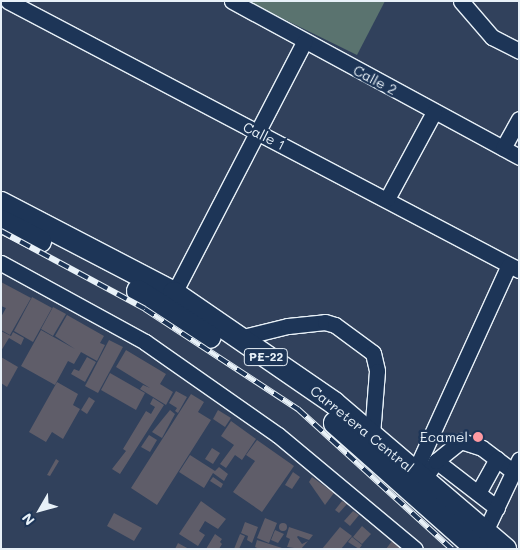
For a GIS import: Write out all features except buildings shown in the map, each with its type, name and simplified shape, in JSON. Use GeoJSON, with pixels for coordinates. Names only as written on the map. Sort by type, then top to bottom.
{"type":"FeatureCollection","features":[{"type":"Feature","properties":{"kind":"highway","name":"Carretera Central"},"geometry":{"type":"LineString","coordinates":[[1,203],[240,338],[334,403],[368,442],[480,543],[505,549]]}},
{"type":"Feature","properties":{"kind":"highway","name":"Carretera Central"},"geometry":{"type":"LineString","coordinates":[[1,221],[153,298],[181,304],[320,411],[368,442],[425,471],[480,543]]}},
{"type":"Feature","properties":{"kind":"street","name":"Calle 1"},"geometry":{"type":"LineString","coordinates":[[8,1],[257,133],[387,199],[514,268]]}},
{"type":"Feature","properties":{"kind":"street","name":"Calle 2"},"geometry":{"type":"LineString","coordinates":[[232,1],[304,42],[519,157]]}},
{"type":"Feature","properties":{"kind":"street"},"geometry":{"type":"LineString","coordinates":[[461,1],[492,38],[519,51]]}},
{"type":"Feature","properties":{"kind":"street"},"geometry":{"type":"LineString","coordinates":[[181,304],[257,133],[304,42]]}},
{"type":"Feature","properties":{"kind":"street"},"geometry":{"type":"LineString","coordinates":[[387,199],[434,112]]}},
{"type":"Feature","properties":{"kind":"street"},"geometry":{"type":"LineString","coordinates":[[503,148],[519,119]]}},
{"type":"Feature","properties":{"kind":"street"},"geometry":{"type":"LineString","coordinates":[[1,263],[145,342],[278,435],[416,549]]}},
{"type":"Feature","properties":{"kind":"street"},"geometry":{"type":"LineString","coordinates":[[425,471],[514,268]]}},
{"type":"Feature","properties":{"kind":"street"},"geometry":{"type":"LineString","coordinates":[[240,338],[316,321],[335,324],[373,353],[377,371],[368,442]]}},
{"type":"Feature","properties":{"kind":"street"},"geometry":{"type":"LineString","coordinates":[[425,471],[451,446],[461,441],[472,443],[497,459],[516,465],[480,543]]}},
{"type":"Feature","properties":{"kind":"street"},"geometry":{"type":"LineString","coordinates":[[478,493],[497,459]]}},
{"type":"Feature","properties":{"kind":"street"},"geometry":{"type":"LineString","coordinates":[[425,471],[478,493],[497,508]]}},
{"type":"Feature","properties":{"kind":"green space"},"geometry":{"type":"Polygon","coordinates":[[[247,1],[385,1],[357,55],[247,1]]]}},
{"type":"Feature","properties":{"kind":"railway"},"geometry":{"type":"LineString","coordinates":[[1,231],[145,309],[298,409],[452,549]]}},
{"type":"Feature","properties":{"kind":"place","name":"Ecamel"},"geometry":{"type":"Point","coordinates":[478,437]}}]}
